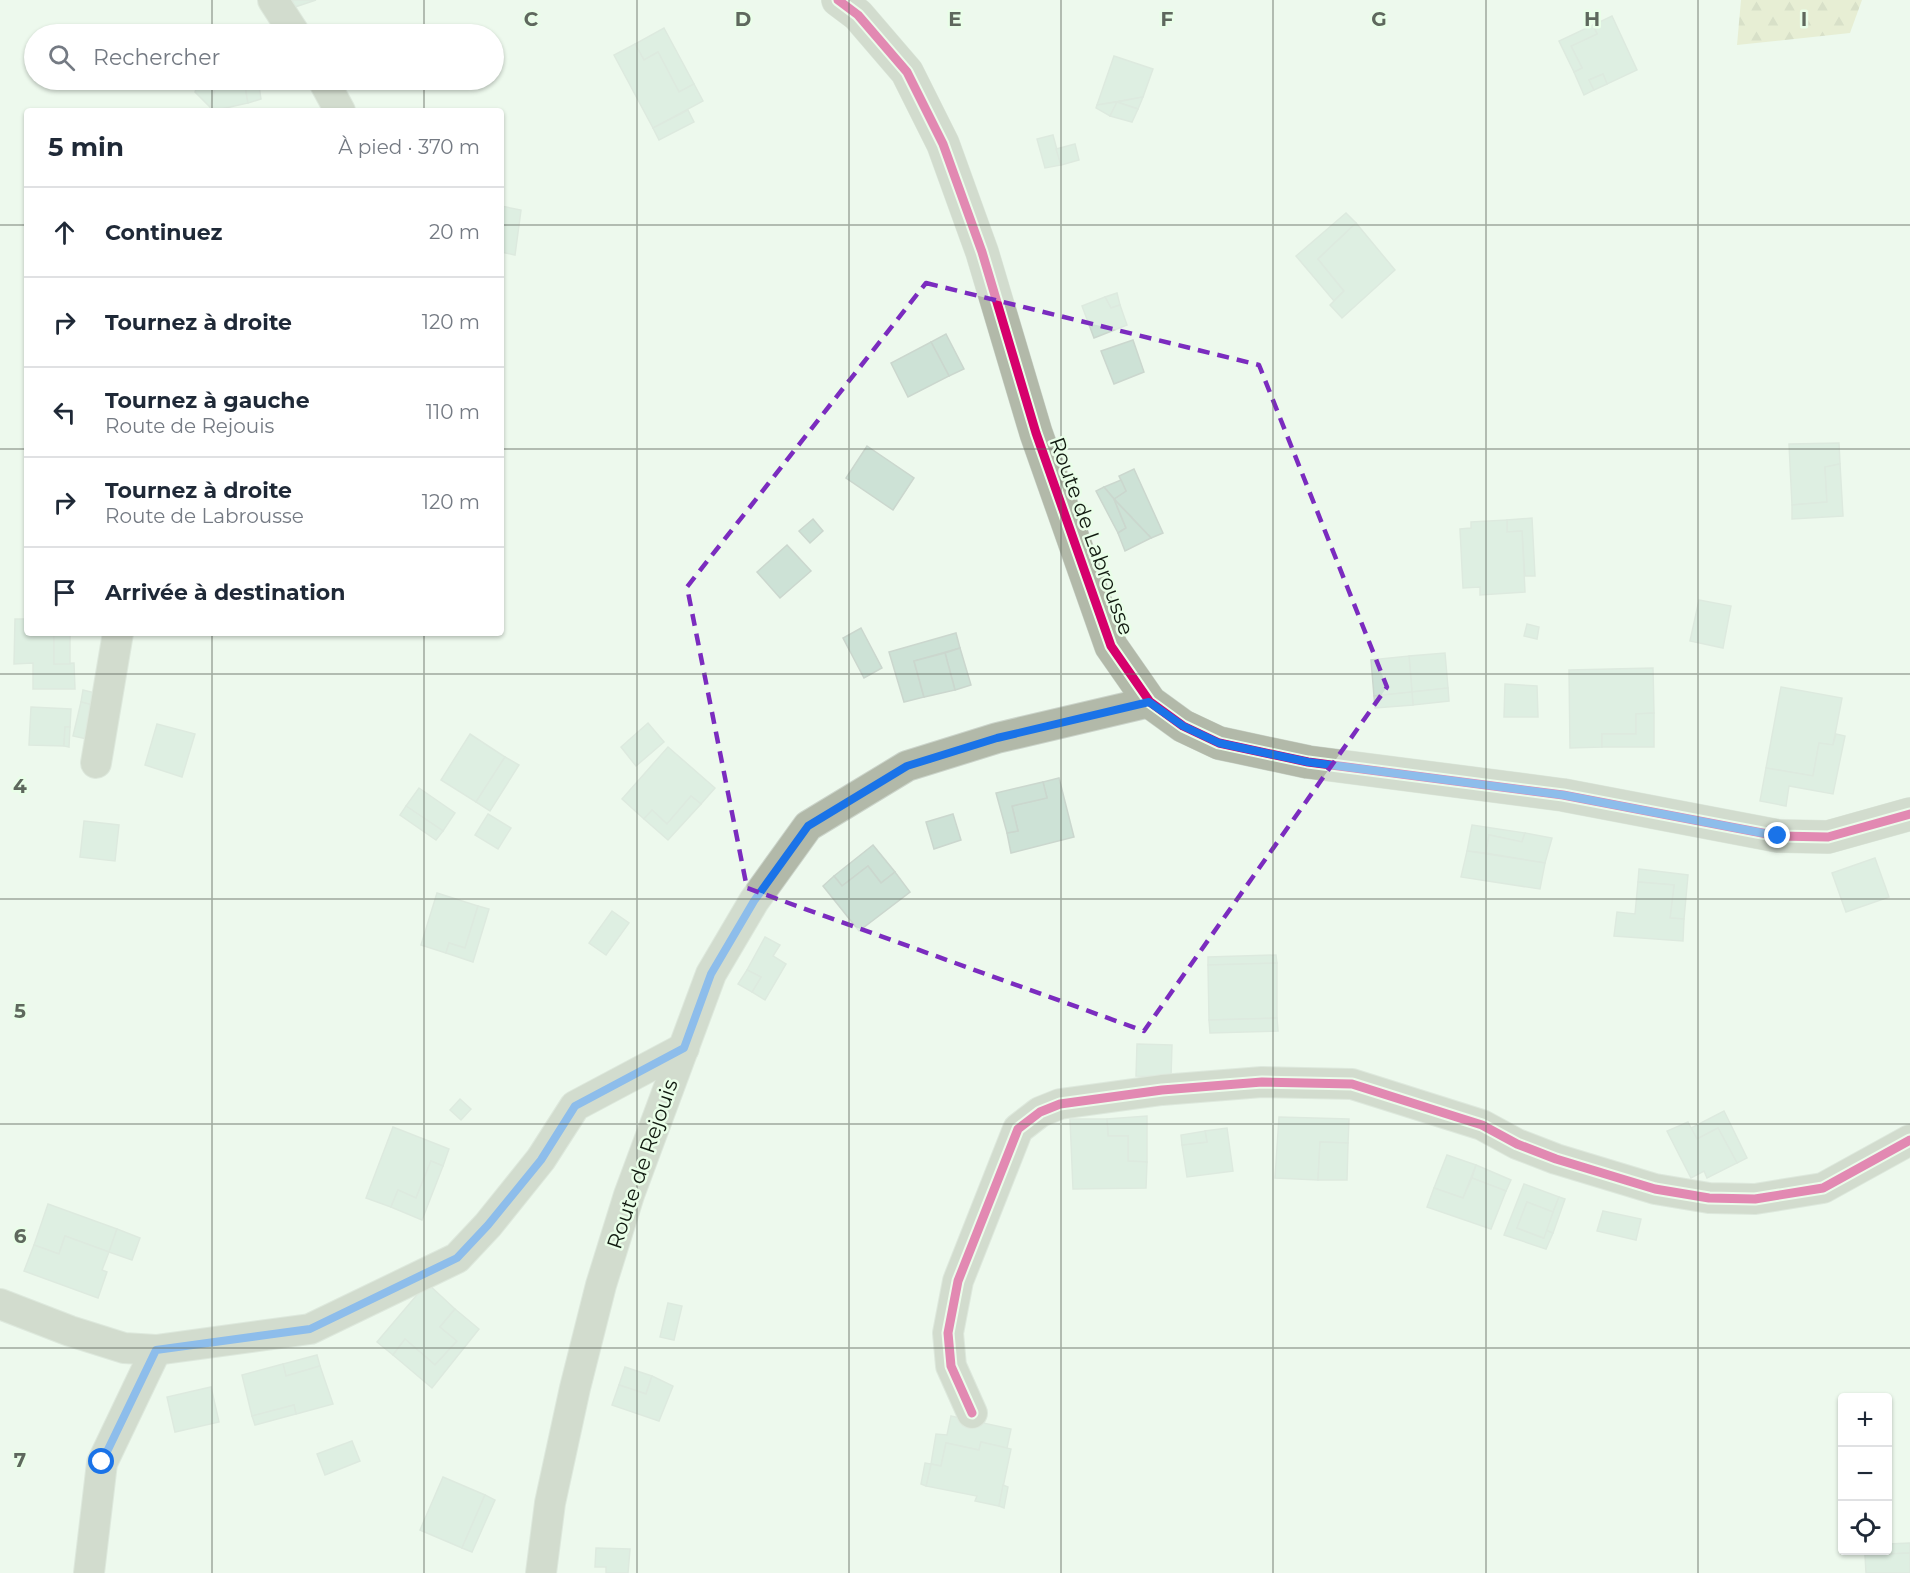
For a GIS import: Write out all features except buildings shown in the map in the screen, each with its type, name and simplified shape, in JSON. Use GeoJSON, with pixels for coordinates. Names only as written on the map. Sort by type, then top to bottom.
{"type":"FeatureCollection","features":[{"type":"Feature","properties":{"kind":"street"},"geometry":{"type":"LineString","coordinates":[[273,0],[289,24]]}},
{"type":"Feature","properties":{"kind":"street","name":"Route de Labrousse"},"geometry":{"type":"LineString","coordinates":[[838,0],[858,15],[907,72],[943,144],[982,252],[1036,433],[1111,646],[1149,702],[1183,726],[1219,743],[1308,762],[1563,795],[1778,836],[1828,837],[1910,814]]}},
{"type":"Feature","properties":{"kind":"street"},"geometry":{"type":"LineString","coordinates":[[328,90],[338,108]]}},
{"type":"Feature","properties":{"kind":"street"},"geometry":{"type":"LineString","coordinates":[[96,763],[117,636]]}},
{"type":"Feature","properties":{"kind":"street","name":"Route de Rejouis"},"geometry":{"type":"LineString","coordinates":[[541,1573],[550,1503],[601,1285],[629,1194],[711,974],[754,901],[808,826],[907,766],[997,738],[1149,702]]}},
{"type":"Feature","properties":{"kind":"street"},"geometry":{"type":"LineString","coordinates":[[0,1304],[70,1331],[124,1348],[156,1350],[310,1329],[457,1258],[488,1225],[541,1160],[575,1106],[684,1048]]}},
{"type":"Feature","properties":{"kind":"street"},"geometry":{"type":"LineString","coordinates":[[972,1413],[951,1366],[948,1333],[958,1281],[1018,1129],[1040,1112],[1060,1104],[1151,1091],[1262,1082],[1352,1084],[1482,1125],[1517,1144],[1556,1159],[1655,1189],[1709,1198],[1755,1199],[1823,1188],[1910,1140]]}},
{"type":"Feature","properties":{"kind":"street"},"geometry":{"type":"LineString","coordinates":[[89,1573],[102,1462],[156,1350]]}},
{"type":"Feature","properties":{"kind":"highlighted area"},"geometry":{"type":"Polygon","coordinates":[[[926,283],[1259,365],[1387,687],[1144,1031],[747,888],[687,587],[926,283]]]}},
{"type":"Feature","properties":{"kind":"green space"},"geometry":{"type":"Polygon","coordinates":[[[1741,0],[1862,0],[1850,33],[1737,45],[1741,0]]]}},
{"type":"Feature","properties":{"kind":"cycle path"},"geometry":{"type":"LineString","coordinates":[[838,0],[858,15],[907,72],[943,144],[982,252],[1036,433],[1111,646],[1150,702],[1183,726],[1219,743],[1308,762],[1563,795],[1778,836],[1828,837],[1910,814]]}},
{"type":"Feature","properties":{"kind":"cycle path"},"geometry":{"type":"LineString","coordinates":[[972,1413],[951,1366],[948,1333],[958,1281],[1018,1129],[1040,1112],[1060,1104],[1162,1090],[1262,1082],[1352,1084],[1482,1125],[1517,1144],[1556,1159],[1655,1189],[1709,1198],[1755,1199],[1823,1188],[1910,1140]]}},
{"type":"Feature","properties":{"kind":"route"},"geometry":{"type":"LineString","coordinates":[[102,1462],[156,1350],[310,1329],[457,1258],[488,1225],[541,1160],[575,1106],[684,1048],[711,974],[754,901],[808,826],[907,766],[997,738],[1149,702],[1183,726],[1219,743],[1308,762],[1563,795],[1778,836]]}}]}
